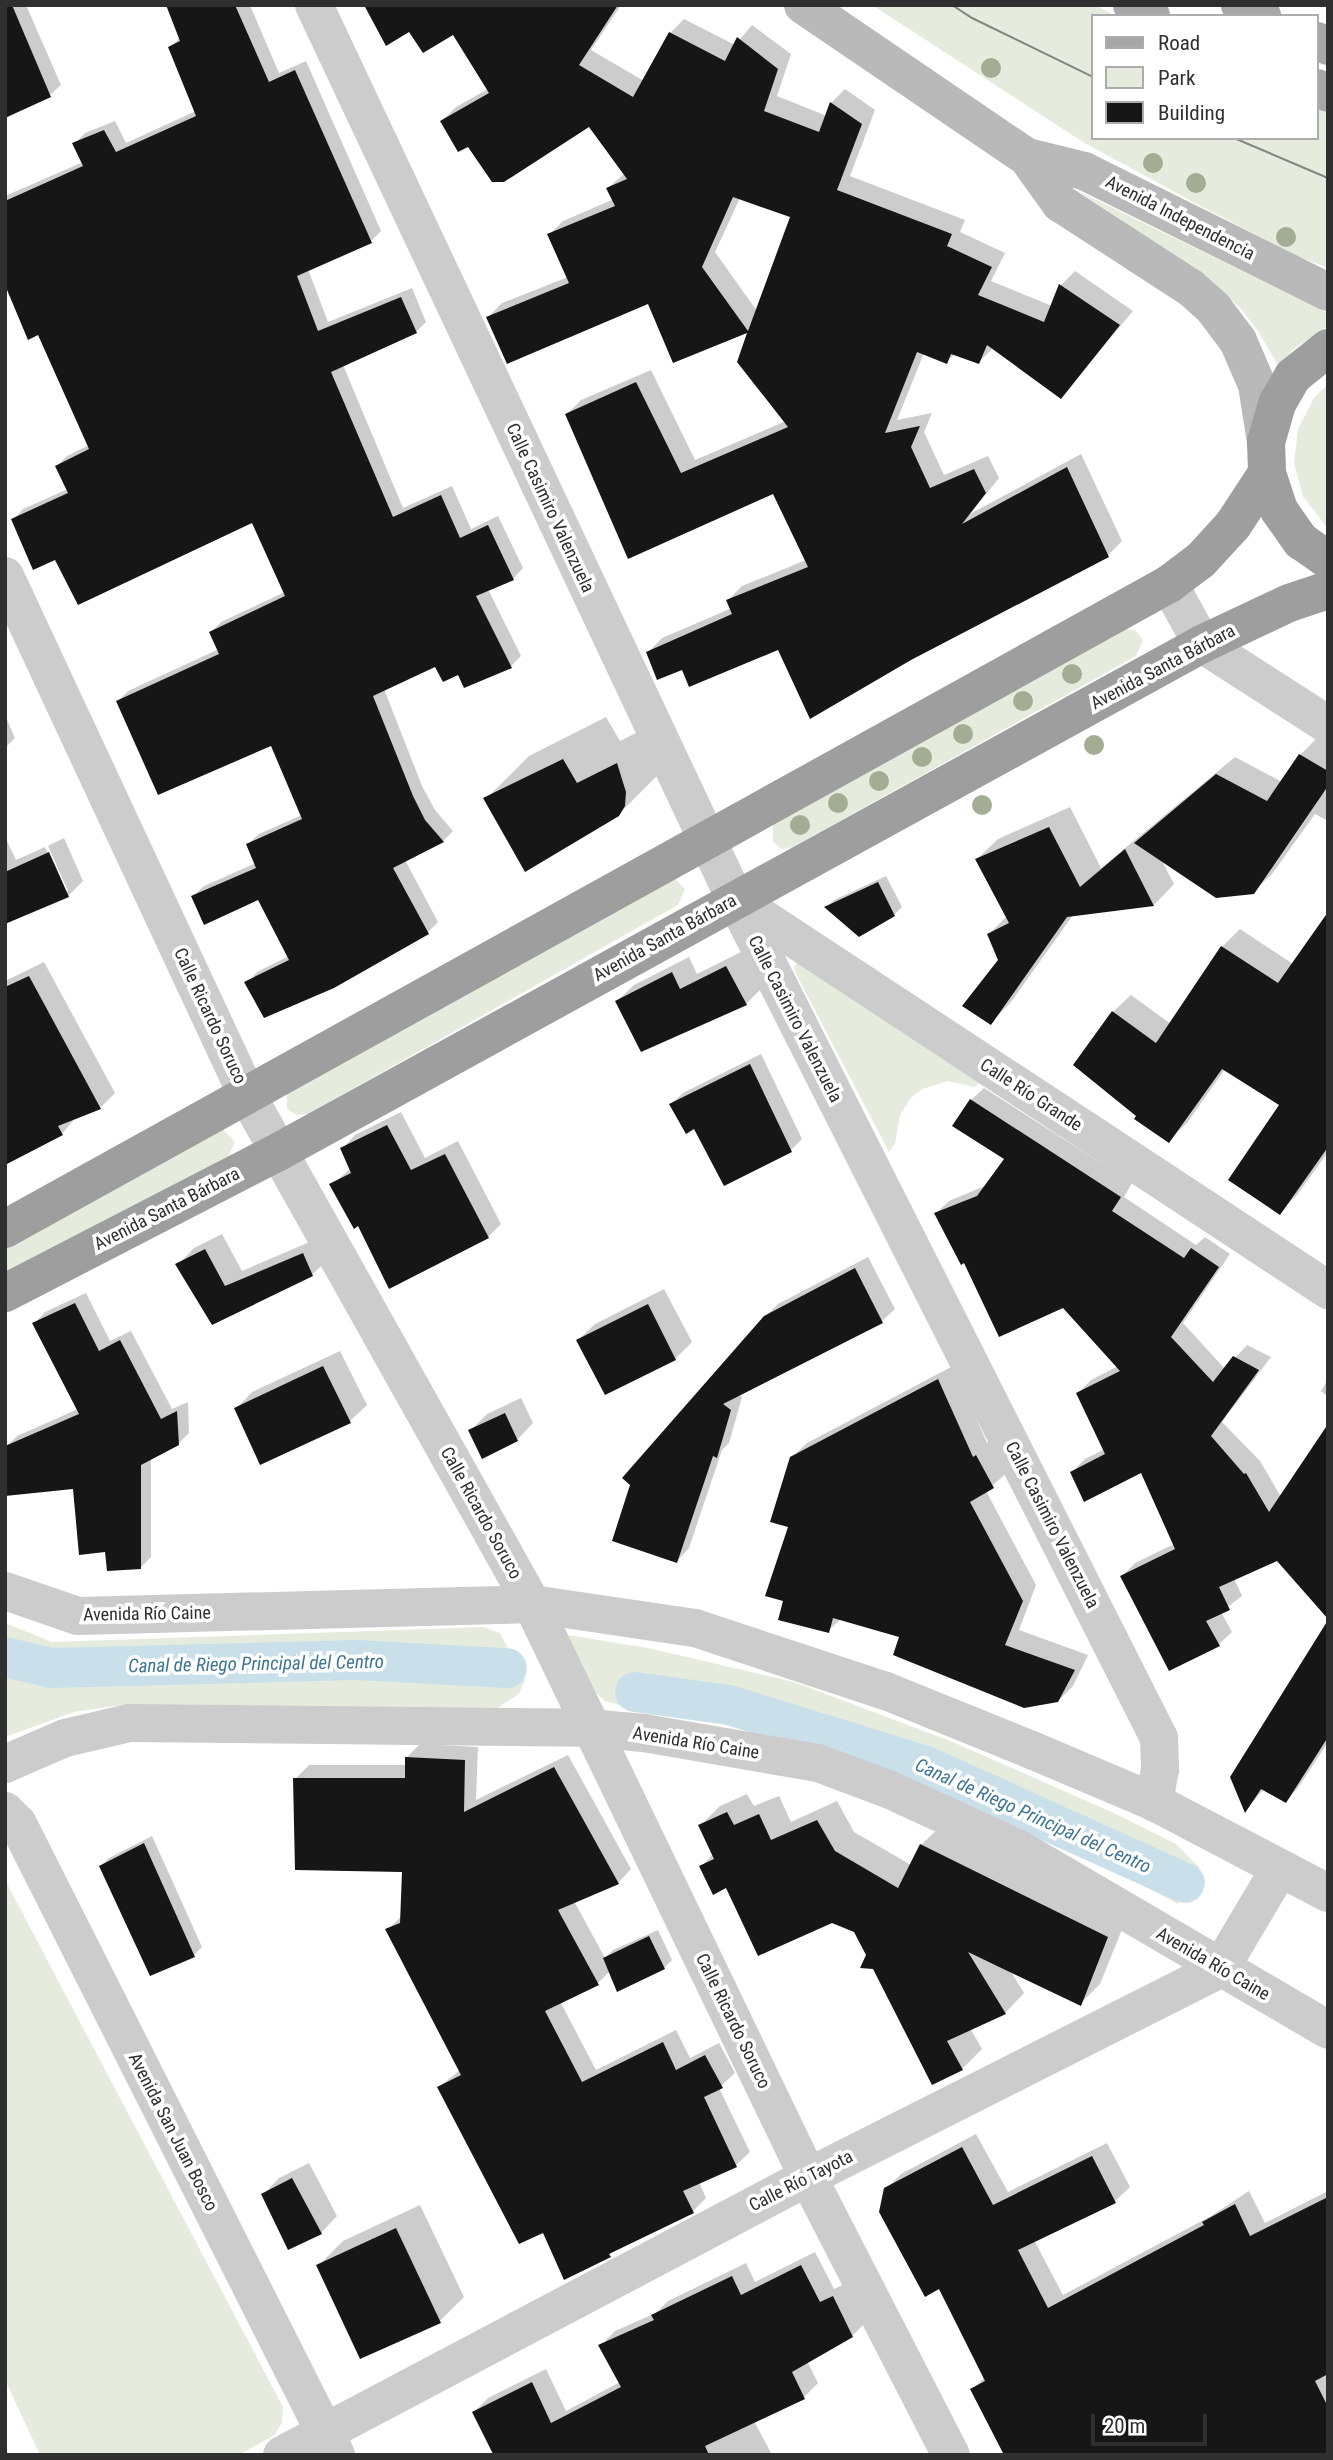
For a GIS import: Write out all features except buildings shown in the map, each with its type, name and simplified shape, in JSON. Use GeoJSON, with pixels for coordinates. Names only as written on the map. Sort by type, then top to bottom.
{"type":"FeatureCollection","features":[{"type":"Feature","properties":{"kind":"highway"},"geometry":{"type":"LineString","coordinates":[[5,1229],[1169,584],[1200,561],[1233,525],[1267,457],[1277,404],[1293,376],[1328,348]]}},
{"type":"Feature","properties":{"kind":"highway"},"geometry":{"type":"LineString","coordinates":[[1267,457],[1279,510],[1301,541],[1328,560]]}},
{"type":"Feature","properties":{"kind":"highway","name":"Avenida Santa Bárbara"},"geometry":{"type":"LineString","coordinates":[[5,1293],[280,1151],[1202,644],[1289,603],[1328,590]]}},
{"type":"Feature","properties":{"kind":"main road","name":"Avenida Independencia"},"geometry":{"type":"LineString","coordinates":[[803,5],[1027,157],[1084,171],[1328,292]]}},
{"type":"Feature","properties":{"kind":"main road"},"geometry":{"type":"LineString","coordinates":[[1132,5],[1148,14]]}},
{"type":"Feature","properties":{"kind":"main road"},"geometry":{"type":"LineString","coordinates":[[1240,5],[1258,14]]}},
{"type":"Feature","properties":{"kind":"main road","name":"Avenida Independencia"},"geometry":{"type":"LineString","coordinates":[[1027,157],[1059,204],[1191,288],[1214,309],[1238,341],[1257,385],[1267,457]]}},
{"type":"Feature","properties":{"kind":"street","name":"Calle Casimiro Valenzuela"},"geometry":{"type":"LineString","coordinates":[[314,5],[735,900],[1160,1738],[1160,1769],[1154,1802]]}},
{"type":"Feature","properties":{"kind":"street","name":"Calle Ricardo Soruco"},"geometry":{"type":"LineString","coordinates":[[5,576],[247,1095],[532,1604],[589,1727],[808,2176],[951,2455]]}},
{"type":"Feature","properties":{"kind":"street"},"geometry":{"type":"LineString","coordinates":[[1169,584],[1202,644],[1328,725]]}},
{"type":"Feature","properties":{"kind":"street","name":"Calle Río Grande"},"geometry":{"type":"LineString","coordinates":[[735,900],[1328,1290]]}},
{"type":"Feature","properties":{"kind":"street","name":"Avenida Río Caine"},"geometry":{"type":"LineString","coordinates":[[5,1591],[78,1616],[532,1604],[695,1628],[886,1691],[1154,1802],[1328,1893]]}},
{"type":"Feature","properties":{"kind":"street","name":"Avenida Río Caine"},"geometry":{"type":"LineString","coordinates":[[5,1764],[65,1738],[129,1723],[589,1727],[645,1733],[818,1763],[1017,1848],[1328,2030]]}},
{"type":"Feature","properties":{"kind":"street","name":"Avenida San Juan Bosco"},"geometry":{"type":"LineString","coordinates":[[5,1811],[18,1825],[330,2443]]}},
{"type":"Feature","properties":{"kind":"street"},"geometry":{"type":"LineString","coordinates":[[1220,1969],[1280,1868]]}},
{"type":"Feature","properties":{"kind":"street","name":"Calle Río Tayota"},"geometry":{"type":"LineString","coordinates":[[282,2455],[330,2443],[808,2176],[1220,1969]]}},
{"type":"Feature","properties":{"kind":"green space"},"geometry":{"type":"Polygon","coordinates":[[[872,5],[1095,5],[1112,14],[1092,14],[1092,140],[1319,140],[1319,110],[1328,114],[1328,268],[1297,256],[1083,142],[872,5]]]}},
{"type":"Feature","properties":{"kind":"green space"},"geometry":{"type":"Polygon","coordinates":[[[1078,191],[1328,313],[1328,326],[1292,350],[1280,369],[1258,331],[1240,308],[1202,274],[1078,191]]]}},
{"type":"Feature","properties":{"kind":"green space"},"geometry":{"type":"Polygon","coordinates":[[[1328,384],[1328,529],[1303,496],[1294,463],[1298,429],[1314,398],[1328,384]]]}},
{"type":"Feature","properties":{"kind":"green space"},"geometry":{"type":"Polygon","coordinates":[[[1125,628],[1136,631],[1143,640],[1136,656],[793,847],[782,849],[773,842],[773,825],[1125,628]]]}},
{"type":"Feature","properties":{"kind":"green space"},"geometry":{"type":"Polygon","coordinates":[[[673,877],[685,889],[678,905],[308,1114],[297,1115],[287,1109],[287,1092],[673,877]]]}},
{"type":"Feature","properties":{"kind":"green space"},"geometry":{"type":"Polygon","coordinates":[[[798,962],[980,1082],[975,1087],[948,1081],[922,1089],[910,1099],[900,1115],[895,1144],[889,1152],[796,974],[794,967],[798,962]]]}},
{"type":"Feature","properties":{"kind":"green space"},"geometry":{"type":"Polygon","coordinates":[[[223,1129],[235,1142],[228,1157],[5,1273],[5,1245],[223,1129]]]}},
{"type":"Feature","properties":{"kind":"green space"},"geometry":{"type":"Polygon","coordinates":[[[5,1623],[52,1642],[483,1627],[500,1633],[525,1680],[519,1694],[496,1709],[115,1706],[74,1712],[5,1737],[5,1623]]]}},
{"type":"Feature","properties":{"kind":"green space"},"geometry":{"type":"Polygon","coordinates":[[[568,1635],[648,1648],[794,1682],[953,1742],[1116,1814],[1176,1844],[1200,1868],[1178,1904],[938,1778],[829,1742],[721,1718],[631,1708],[605,1701],[589,1687],[568,1635]]]}},
{"type":"Feature","properties":{"kind":"green space"},"geometry":{"type":"Polygon","coordinates":[[[5,1880],[283,2407],[282,2422],[275,2435],[239,2455],[40,2455],[5,2380],[5,1880]]]}},
{"type":"Feature","properties":{"kind":"waterway","name":"Canal de Riego Principal del Centro"},"geometry":{"type":"LineString","coordinates":[[5,1657],[51,1668],[357,1660],[507,1668]]}},
{"type":"Feature","properties":{"kind":"waterway","name":"Canal de Riego Principal del Centro"},"geometry":{"type":"LineString","coordinates":[[635,1692],[729,1705],[926,1766],[1185,1883]]}},
{"type":"Feature","properties":{"kind":"tram line"},"geometry":{"type":"LineString","coordinates":[[952,5],[972,18],[1092,77]]}},
{"type":"Feature","properties":{"kind":"tram line"},"geometry":{"type":"LineString","coordinates":[[1239,140],[1328,178]]}}]}
